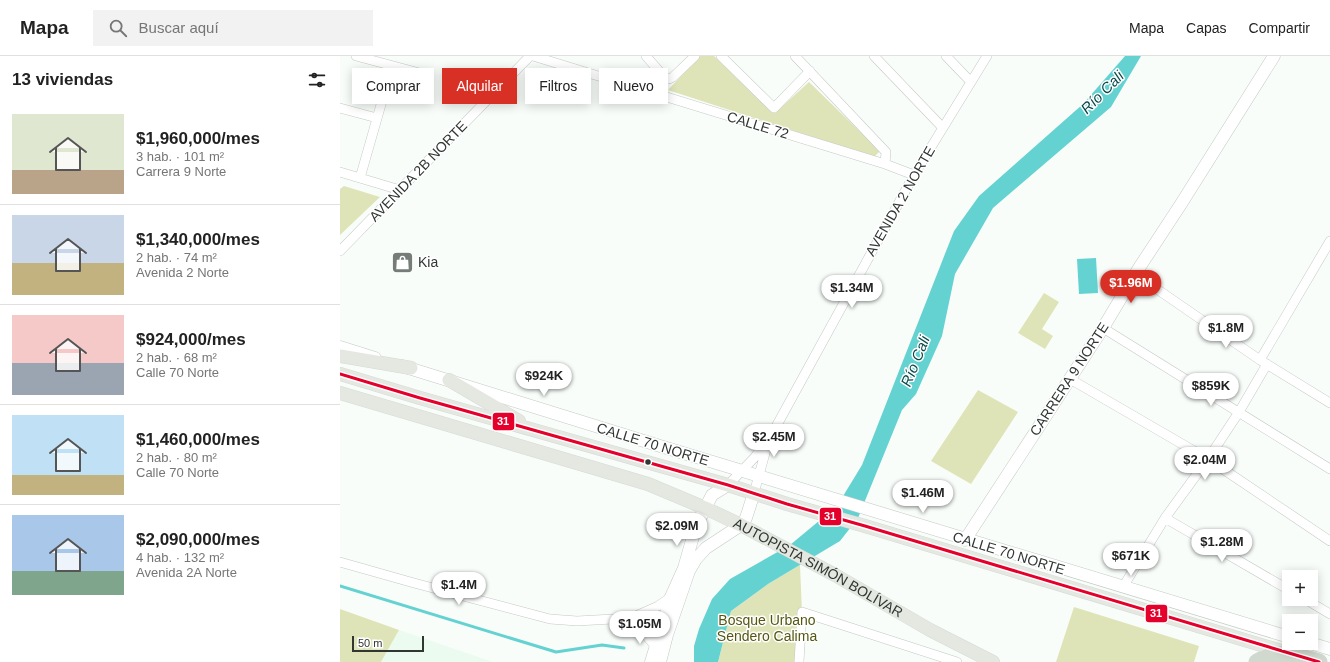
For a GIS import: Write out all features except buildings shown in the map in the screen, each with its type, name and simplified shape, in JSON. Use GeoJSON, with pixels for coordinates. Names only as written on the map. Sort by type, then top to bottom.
{"type":"FeatureCollection","features":[{"type":"Feature","properties":{"kind":"highway"},"geometry":{"type":"LineString","coordinates":[[1257,662],[1268,656],[1280,654],[1294,655],[1319,662]]}},
{"type":"Feature","properties":{"kind":"main road"},"geometry":{"type":"LineString","coordinates":[[340,356],[411,368]]}},
{"type":"Feature","properties":{"kind":"main road"},"geometry":{"type":"LineString","coordinates":[[340,374],[728,485],[787,504],[1294,655]]}},
{"type":"Feature","properties":{"kind":"main road"},"geometry":{"type":"LineString","coordinates":[[449,380],[535,430]]}},
{"type":"Feature","properties":{"kind":"main road","name":"AUTOPISTA SIMÓN BOLÍVAR"},"geometry":{"type":"LineString","coordinates":[[340,393],[648,484],[741,525],[930,630],[993,662]]}},
{"type":"Feature","properties":{"kind":"street"},"geometry":{"type":"LineString","coordinates":[[356,56],[400,68]]}},
{"type":"Feature","properties":{"kind":"street","name":"AVENIDA 2B NORTE"},"geometry":{"type":"LineString","coordinates":[[340,251],[530,56]]}},
{"type":"Feature","properties":{"kind":"street","name":"CALLE 72"},"geometry":{"type":"LineString","coordinates":[[534,56],[914,174]]}},
{"type":"Feature","properties":{"kind":"street"},"geometry":{"type":"LineString","coordinates":[[646,56],[665,78],[669,79],[695,56]]}},
{"type":"Feature","properties":{"kind":"street"},"geometry":{"type":"LineString","coordinates":[[721,56],[774,108],[810,71]]}},
{"type":"Feature","properties":{"kind":"street"},"geometry":{"type":"LineString","coordinates":[[795,56],[886,152],[885,164]]}},
{"type":"Feature","properties":{"kind":"street"},"geometry":{"type":"LineString","coordinates":[[874,56],[943,128]]}},
{"type":"Feature","properties":{"kind":"street"},"geometry":{"type":"LineString","coordinates":[[946,56],[971,82]]}},
{"type":"Feature","properties":{"kind":"street","name":"AVENIDA 2 NORTE"},"geometry":{"type":"LineString","coordinates":[[754,493],[766,449],[772,434],[914,174],[987,56]]}},
{"type":"Feature","properties":{"kind":"street","name":"CARRERA 9 NORTE"},"geometry":{"type":"LineString","coordinates":[[966,540],[1103,328],[1135,274],[1274,56]]}},
{"type":"Feature","properties":{"kind":"street"},"geometry":{"type":"LineString","coordinates":[[360,178],[392,66]]}},
{"type":"Feature","properties":{"kind":"street"},"geometry":{"type":"LineString","coordinates":[[340,108],[377,118]]}},
{"type":"Feature","properties":{"kind":"street"},"geometry":{"type":"LineString","coordinates":[[340,172],[400,190]]}},
{"type":"Feature","properties":{"kind":"street"},"geometry":{"type":"LineString","coordinates":[[1123,587],[1165,518],[1208,459],[1239,412],[1263,362],[1330,241]]}},
{"type":"Feature","properties":{"kind":"street"},"geometry":{"type":"LineString","coordinates":[[1135,274],[1263,362],[1330,403]]}},
{"type":"Feature","properties":{"kind":"street"},"geometry":{"type":"LineString","coordinates":[[1103,328],[1330,469]]}},
{"type":"Feature","properties":{"kind":"street","name":"CALLE 70 NORTE"},"geometry":{"type":"LineString","coordinates":[[340,347],[966,540],[1282,635]]}},
{"type":"Feature","properties":{"kind":"street"},"geometry":{"type":"LineString","coordinates":[[1070,379],[1208,459],[1330,541]]}},
{"type":"Feature","properties":{"kind":"street","name":"AVENIDA 2 NORTE"},"geometry":{"type":"LineString","coordinates":[[728,485],[758,453],[772,434]]}},
{"type":"Feature","properties":{"kind":"street"},"geometry":{"type":"LineString","coordinates":[[651,662],[659,648],[696,526],[712,495],[728,485]]}},
{"type":"Feature","properties":{"kind":"street"},"geometry":{"type":"LineString","coordinates":[[340,562],[407,582],[550,619],[577,621],[631,618],[675,598],[700,554],[715,541],[741,525],[746,518],[754,493]]}},
{"type":"Feature","properties":{"kind":"street"},"geometry":{"type":"LineString","coordinates":[[1165,518],[1282,586]]}},
{"type":"Feature","properties":{"kind":"street"},"geometry":{"type":"LineString","coordinates":[[1317,606],[1330,614]]}},
{"type":"Feature","properties":{"kind":"street"},"geometry":{"type":"LineString","coordinates":[[799,662],[802,612],[957,662]]}},
{"type":"Feature","properties":{"kind":"street"},"geometry":{"type":"LineString","coordinates":[[631,618],[659,648],[660,662]]}},
{"type":"Feature","properties":{"kind":"street"},"geometry":{"type":"LineString","coordinates":[[1318,646],[1330,650]]}},
{"type":"Feature","properties":{"kind":"shaded area"},"geometry":{"type":"Polygon","coordinates":[[[399,630],[493,662],[381,662],[399,630]]]}},
{"type":"Feature","properties":{"kind":"green space"},"geometry":{"type":"Polygon","coordinates":[[[700,56],[714,56],[775,113],[809,82],[880,151],[874,157],[668,90],[700,56]]]}},
{"type":"Feature","properties":{"kind":"green space"},"geometry":{"type":"Polygon","coordinates":[[[344,186],[380,197],[340,235],[340,189],[344,186]]]}},
{"type":"Feature","properties":{"kind":"green space"},"geometry":{"type":"Polygon","coordinates":[[[1044,293],[1059,302],[1042,329],[1053,336],[1045,349],[1018,333],[1044,293]]]}},
{"type":"Feature","properties":{"kind":"green space"},"geometry":{"type":"Polygon","coordinates":[[[978,390],[1018,412],[971,484],[931,461],[978,390]]]}},
{"type":"Feature","properties":{"kind":"green space","name":"Bosque Urbano Sendero Calima"},"geometry":{"type":"Polygon","coordinates":[[[800,565],[802,612],[799,662],[718,662],[731,611],[768,584],[800,565]]]}},
{"type":"Feature","properties":{"kind":"green space"},"geometry":{"type":"Polygon","coordinates":[[[1074,607],[1199,646],[1194,662],[1056,662],[1074,607]]]}},
{"type":"Feature","properties":{"kind":"green space"},"geometry":{"type":"Polygon","coordinates":[[[340,609],[399,630],[381,662],[340,662],[340,609]]]}},
{"type":"Feature","properties":{"kind":"water","name":"Río Cali"},"geometry":{"type":"Polygon","coordinates":[[[1125,56],[1141,56],[1111,107],[993,208],[955,274],[942,336],[916,394],[902,410],[858,518],[840,541],[768,584],[731,611],[718,662],[694,662],[694,646],[699,629],[712,599],[730,579],[790,545],[837,506],[862,465],[954,231],[979,196],[1083,104],[1125,56]]]}},
{"type":"Feature","properties":{"kind":"water"},"geometry":{"type":"Polygon","coordinates":[[[1096,258],[1098,293],[1079,294],[1077,259],[1096,258]]]}},
{"type":"Feature","properties":{"kind":"waterway"},"geometry":{"type":"LineString","coordinates":[[340,586],[556,652],[602,645],[624,648]]}},
{"type":"Feature","properties":{"kind":"transit line","name":"31"},"geometry":{"type":"LineString","coordinates":[[340,374],[728,485],[787,504],[1319,662]]}},
{"type":"Feature","properties":{"kind":"place","name":"Kia"},"geometry":{"type":"Point","coordinates":[403,262]}}]}
